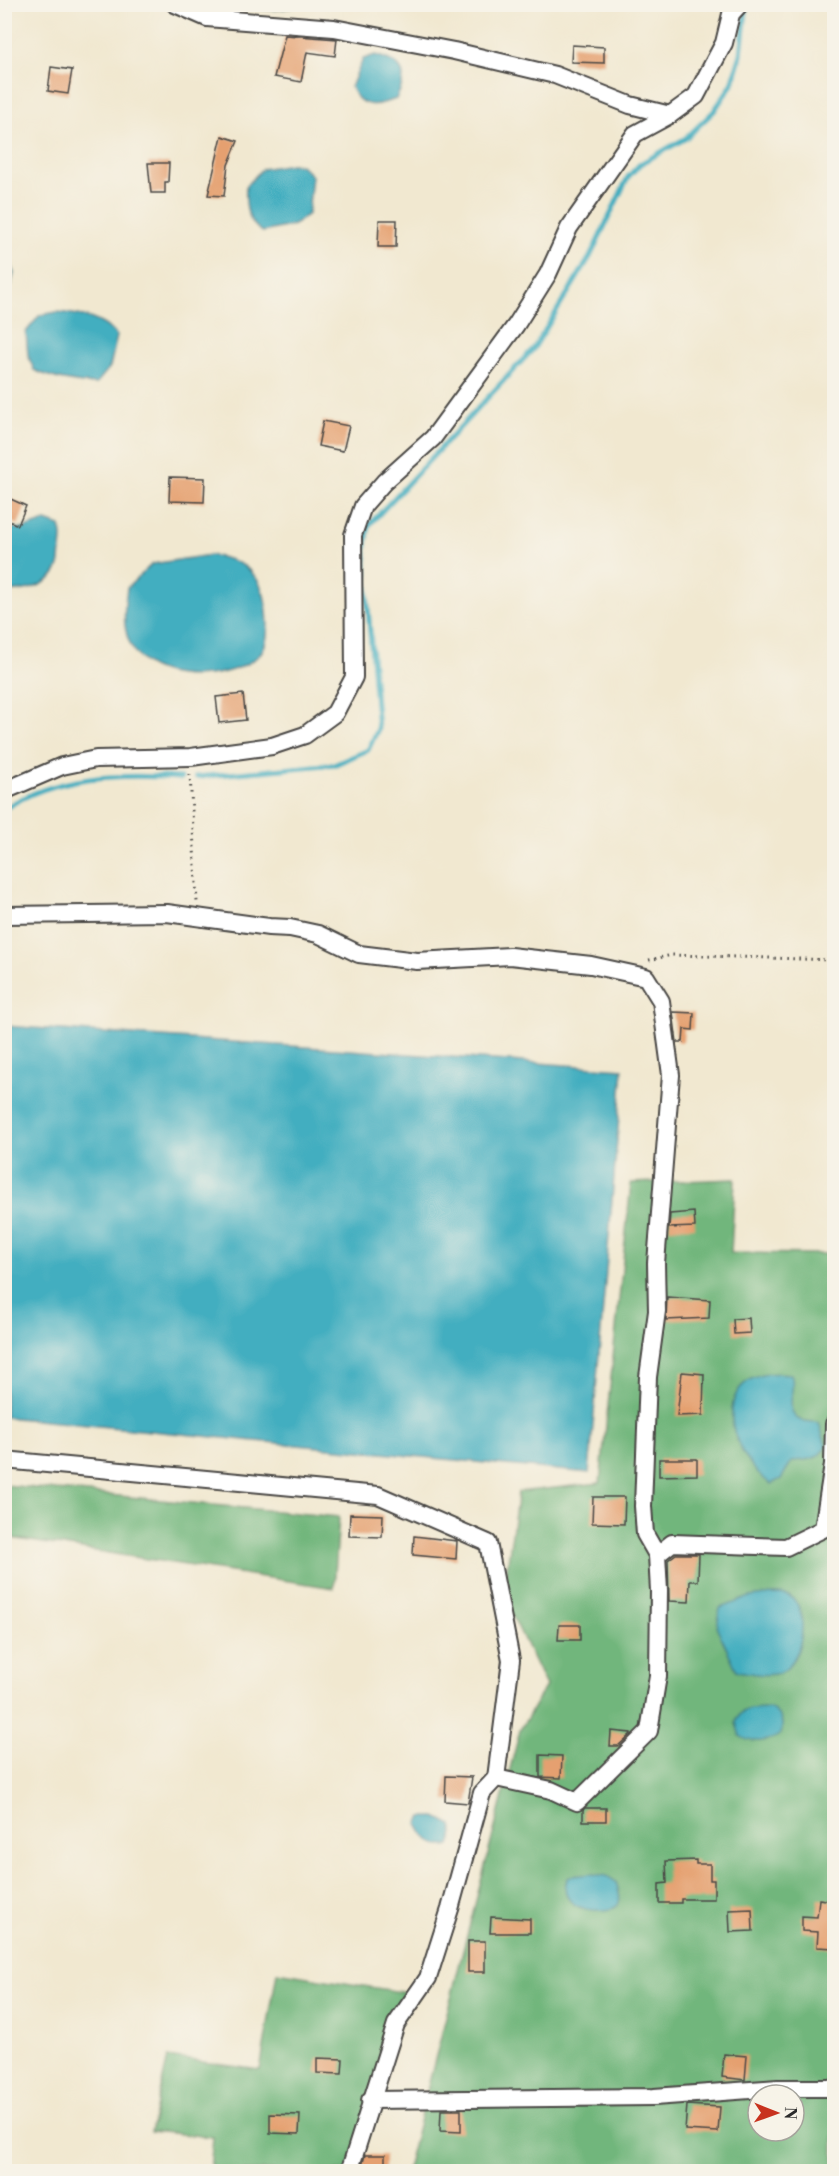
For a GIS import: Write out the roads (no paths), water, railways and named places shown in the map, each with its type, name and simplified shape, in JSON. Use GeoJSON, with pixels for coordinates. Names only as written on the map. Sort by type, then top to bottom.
{"type":"FeatureCollection","features":[{"type":"Feature","properties":{"kind":"street"},"geometry":{"type":"LineString","coordinates":[[175,4],[193,8],[207,18],[334,28],[454,51],[555,75],[630,105],[670,115]]}},
{"type":"Feature","properties":{"kind":"street"},"geometry":{"type":"LineString","coordinates":[[4,791],[62,766],[96,759],[191,757],[272,746],[305,735],[335,713],[354,677],[353,535],[363,506],[384,482],[433,438],[516,325],[548,274],[569,228],[635,134],[670,115],[696,96],[724,43],[731,14],[740,4]]}},
{"type":"Feature","properties":{"kind":"street"},"geometry":{"type":"LineString","coordinates":[[4,915],[118,913],[199,916],[318,934],[359,954],[417,962],[510,956],[591,964],[646,977],[661,1001],[671,1075],[656,1263],[657,1311],[648,1377],[643,1506],[645,1534],[657,1555],[659,1591],[658,1676],[649,1731],[577,1802],[551,1790],[496,1778]]}},
{"type":"Feature","properties":{"kind":"street"},"geometry":{"type":"LineString","coordinates":[[657,1555],[672,1543],[786,1547],[823,1529],[833,1464],[834,1424]]}},
{"type":"Feature","properties":{"kind":"street"},"geometry":{"type":"LineString","coordinates":[[4,1460],[378,1495],[488,1543],[511,1660],[496,1778],[482,1793],[428,1978],[396,2024],[349,2172]]}},
{"type":"Feature","properties":{"kind":"street"},"geometry":{"type":"LineString","coordinates":[[370,2100],[654,2097],[778,2088],[834,2088]]}},
{"type":"Feature","properties":{"kind":"water"},"geometry":{"type":"Polygon","coordinates":[[[246,5],[301,5],[273,10],[246,5]]]}},
{"type":"Feature","properties":{"kind":"water"},"geometry":{"type":"Polygon","coordinates":[[[375,55],[398,65],[403,75],[403,82],[396,99],[370,104],[359,100],[351,87],[363,59],[375,55]]]}},
{"type":"Feature","properties":{"kind":"water"},"geometry":{"type":"Polygon","coordinates":[[[291,164],[301,165],[312,176],[308,214],[294,225],[263,232],[250,218],[246,206],[246,186],[262,169],[291,164]]]}},
{"type":"Feature","properties":{"kind":"water"},"geometry":{"type":"Polygon","coordinates":[[[5,253],[14,273],[11,285],[5,294],[5,253]]]}},
{"type":"Feature","properties":{"kind":"water"},"geometry":{"type":"Polygon","coordinates":[[[57,312],[97,321],[117,336],[110,367],[96,384],[65,380],[34,370],[28,355],[26,332],[40,315],[57,312]]]}},
{"type":"Feature","properties":{"kind":"water"},"geometry":{"type":"Polygon","coordinates":[[[46,521],[60,526],[62,532],[59,566],[43,584],[19,591],[5,591],[5,527],[22,529],[46,521]]]}},
{"type":"Feature","properties":{"kind":"water"},"geometry":{"type":"Polygon","coordinates":[[[210,555],[244,566],[260,585],[268,618],[267,635],[262,650],[247,664],[217,674],[183,675],[153,668],[135,652],[127,635],[124,617],[127,588],[152,564],[210,555]]]}},
{"type":"Feature","properties":{"kind":"water"},"geometry":{"type":"Polygon","coordinates":[[[5,1026],[623,1069],[589,1473],[5,1417],[5,1026]]]}},
{"type":"Feature","properties":{"kind":"water"},"geometry":{"type":"Polygon","coordinates":[[[791,1374],[792,1412],[800,1420],[819,1423],[826,1445],[816,1457],[792,1461],[781,1479],[771,1484],[755,1469],[742,1451],[734,1432],[732,1413],[736,1396],[746,1382],[764,1375],[791,1374]]]}},
{"type":"Feature","properties":{"kind":"water"},"geometry":{"type":"Polygon","coordinates":[[[786,1595],[794,1600],[800,1609],[802,1634],[794,1659],[787,1668],[779,1673],[769,1675],[737,1671],[717,1628],[720,1608],[750,1597],[786,1595]]]}},
{"type":"Feature","properties":{"kind":"water"},"geometry":{"type":"Polygon","coordinates":[[[770,1708],[781,1719],[781,1734],[772,1739],[760,1741],[744,1739],[740,1736],[736,1723],[744,1711],[770,1708]]]}},
{"type":"Feature","properties":{"kind":"water"},"geometry":{"type":"Polygon","coordinates":[[[422,1817],[436,1817],[452,1825],[454,1833],[450,1845],[434,1844],[430,1841],[418,1824],[422,1817]]]}},
{"type":"Feature","properties":{"kind":"water"},"geometry":{"type":"Polygon","coordinates":[[[592,1874],[607,1876],[616,1882],[620,1896],[618,1905],[614,1908],[586,1909],[569,1900],[566,1891],[567,1879],[572,1876],[592,1874]]]}},
{"type":"Feature","properties":{"kind":"waterway"},"geometry":{"type":"LineString","coordinates":[[196,777],[336,764],[368,750],[378,729],[367,595],[365,549],[369,525],[534,348],[590,257],[628,177],[640,164],[686,138],[714,111],[732,84],[741,54],[746,11]]}},
{"type":"Feature","properties":{"kind":"waterway"},"geometry":{"type":"LineString","coordinates":[[4,809],[24,797],[67,783],[112,777],[181,778]]}}]}
